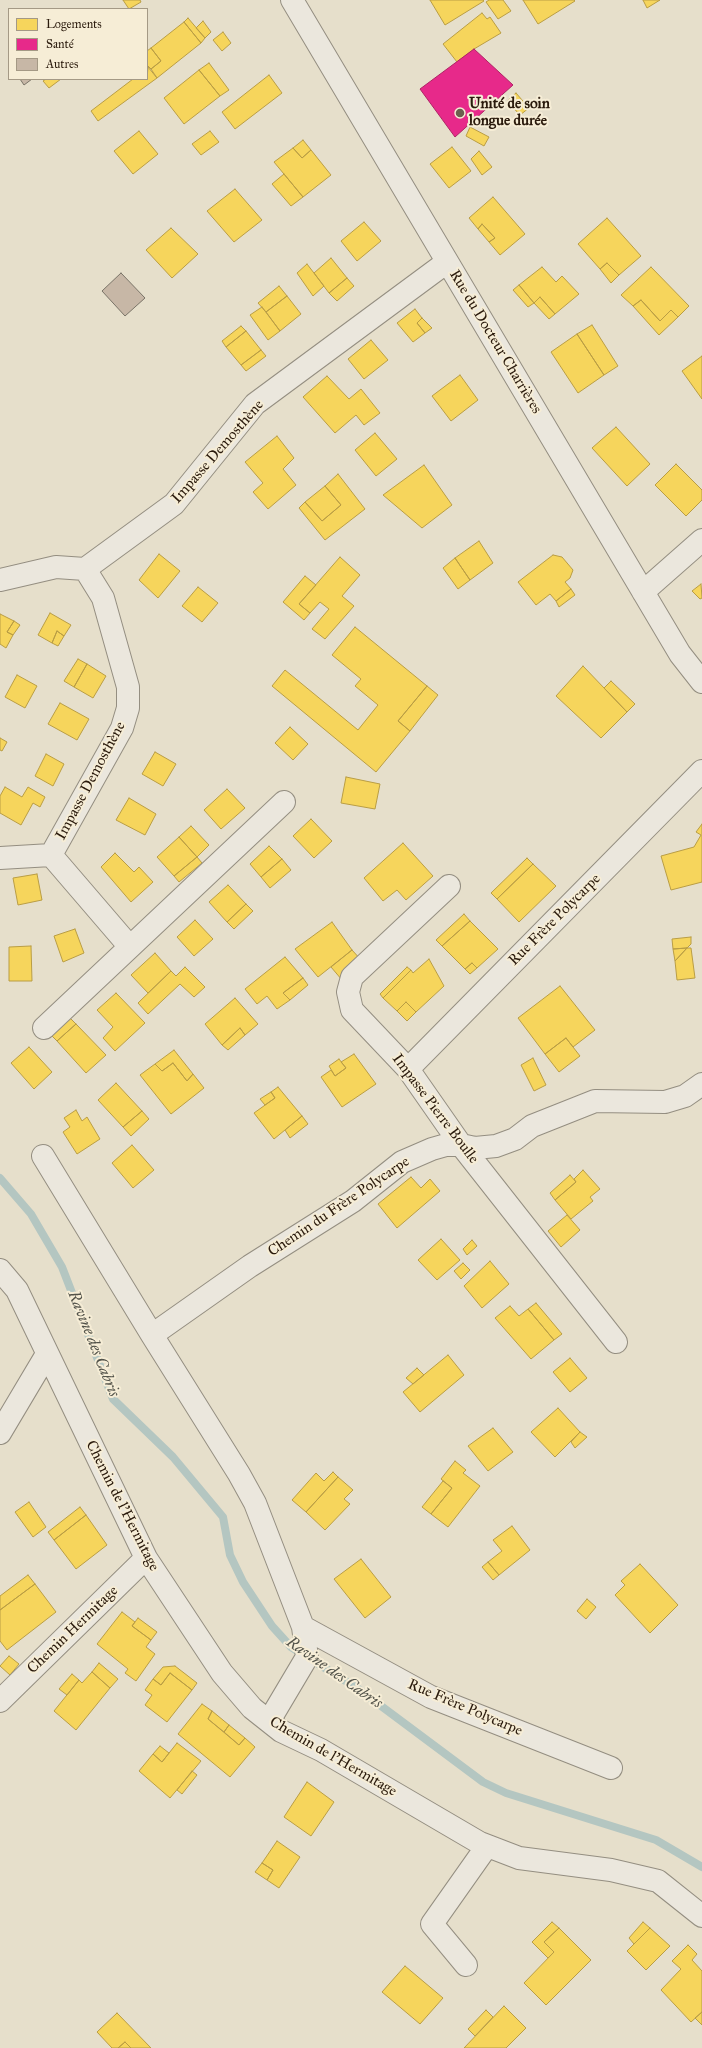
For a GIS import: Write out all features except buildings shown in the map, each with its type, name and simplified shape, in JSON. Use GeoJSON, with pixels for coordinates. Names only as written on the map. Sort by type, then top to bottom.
{"type":"FeatureCollection","features":[{"type":"Feature","properties":{"kind":"street","name":"Rue du Docteur Charrières"},"geometry":{"type":"LineString","coordinates":[[292,0],[680,654],[702,682]]}},
{"type":"Feature","properties":{"kind":"street","name":"Impasse Demosthène"},"geometry":{"type":"LineString","coordinates":[[51,855],[122,728],[128,708],[128,687],[103,598],[85,569],[174,504],[255,404],[447,262]]}},
{"type":"Feature","properties":{"kind":"street"},"geometry":{"type":"LineString","coordinates":[[643,592],[702,540]]}},
{"type":"Feature","properties":{"kind":"street"},"geometry":{"type":"LineString","coordinates":[[0,580],[56,566],[85,569]]}},
{"type":"Feature","properties":{"kind":"street","name":"Rue Frère Polycarpe"},"geometry":{"type":"LineString","coordinates":[[408,1069],[702,771]]}},
{"type":"Feature","properties":{"kind":"street"},"geometry":{"type":"LineString","coordinates":[[44,1028],[284,802]]}},
{"type":"Feature","properties":{"kind":"street","name":"Impasse Demosthène"},"geometry":{"type":"LineString","coordinates":[[0,858],[51,855]]}},
{"type":"Feature","properties":{"kind":"street","name":"Impasse Demosthène"},"geometry":{"type":"LineString","coordinates":[[51,855],[130,947]]}},
{"type":"Feature","properties":{"kind":"street","name":"Impasse Pierre Boulle"},"geometry":{"type":"LineString","coordinates":[[449,886],[352,977],[348,992],[352,1010],[408,1069],[461,1145],[616,1342]]}},
{"type":"Feature","properties":{"kind":"street","name":"Chemin du Frère Polycarpe"},"geometry":{"type":"LineString","coordinates":[[152,1335],[250,1266],[353,1201],[402,1162],[432,1149],[446,1146],[461,1145],[475,1148],[496,1146],[515,1139],[532,1126],[595,1101],[665,1102],[685,1096],[702,1084]]}},
{"type":"Feature","properties":{"kind":"street"},"geometry":{"type":"LineString","coordinates":[[43,1156],[239,1474],[255,1503],[303,1627],[307,1657],[269,1721]]}},
{"type":"Feature","properties":{"kind":"street","name":"Chemin de l'Hermitage"},"geometry":{"type":"LineString","coordinates":[[0,1270],[17,1290],[146,1558],[222,1673],[252,1708],[281,1731],[320,1750],[480,1843],[519,1858],[611,1870],[658,1881],[702,1916]]}},
{"type":"Feature","properties":{"kind":"street"},"geometry":{"type":"LineString","coordinates":[[0,1433],[47,1354]]}},
{"type":"Feature","properties":{"kind":"street","name":"Chemin Hermitage"},"geometry":{"type":"LineString","coordinates":[[0,1701],[146,1558]]}},
{"type":"Feature","properties":{"kind":"street","name":"Rue Frère Polycarpe"},"geometry":{"type":"LineString","coordinates":[[303,1627],[432,1697],[611,1768]]}},
{"type":"Feature","properties":{"kind":"street"},"geometry":{"type":"LineString","coordinates":[[466,1964],[432,1924],[487,1846]]}},
{"type":"Feature","properties":{"kind":"waterway","name":"Ravine des Cabris"},"geometry":{"type":"LineString","coordinates":[[0,1178],[31,1214],[62,1267],[113,1399],[173,1457],[223,1517],[230,1555],[243,1582],[272,1626],[291,1647],[357,1688],[483,1782],[506,1793],[656,1840],[702,1867]]}},
{"type":"Feature","properties":{"kind":"place","name":"Unité de soin longue durée"},"geometry":{"type":"Point","coordinates":[460,113]}}]}
